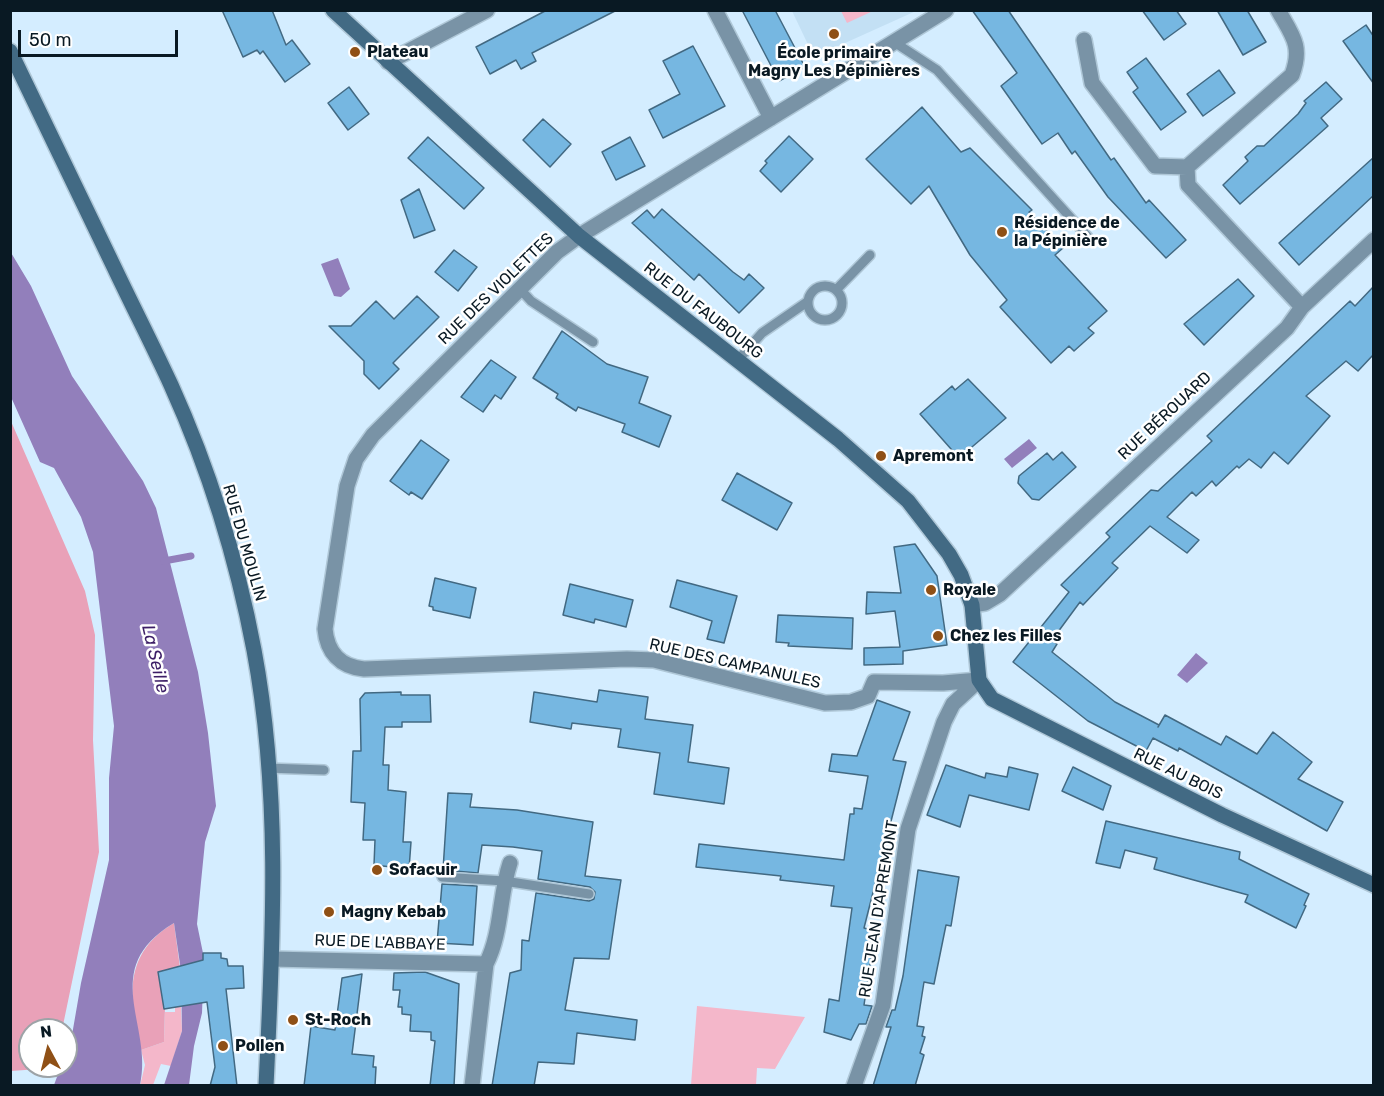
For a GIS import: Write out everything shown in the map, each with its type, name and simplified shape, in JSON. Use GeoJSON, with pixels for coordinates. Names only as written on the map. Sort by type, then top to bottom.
{"type":"FeatureCollection","features":[{"type":"Feature","properties":{"kind":"main road","name":"RUE DU FAUBOURG"},"geometry":{"type":"LineString","coordinates":[[333,10],[579,236],[838,439],[908,501],[949,554],[961,575],[972,605],[979,680]]}},
{"type":"Feature","properties":{"kind":"main road","name":"RUE DU MOULIN"},"geometry":{"type":"LineString","coordinates":[[10,51],[171,387],[226,534],[254,650],[274,856],[266,1086]]}},
{"type":"Feature","properties":{"kind":"main road","name":"RUE AU BOIS"},"geometry":{"type":"LineString","coordinates":[[979,680],[992,699],[1006,708],[1222,815],[1374,885]]}},
{"type":"Feature","properties":{"kind":"street"},"geometry":{"type":"LineString","coordinates":[[388,62],[487,10]]}},
{"type":"Feature","properties":{"kind":"street"},"geometry":{"type":"LineString","coordinates":[[715,10],[771,118]]}},
{"type":"Feature","properties":{"kind":"street","name":"RUE DES VIOLETTES"},"geometry":{"type":"LineString","coordinates":[[333,654],[328,646],[325,629],[347,486],[357,459],[373,435],[557,252],[579,236],[946,10]]}},
{"type":"Feature","properties":{"kind":"street"},"geometry":{"type":"LineString","coordinates":[[1084,40],[1092,83],[1155,166],[1186,167],[1292,75],[1298,60],[1297,46],[1278,10]]}},
{"type":"Feature","properties":{"kind":"street"},"geometry":{"type":"LineString","coordinates":[[1186,167],[1188,185],[1302,308]]}},
{"type":"Feature","properties":{"kind":"street","name":"RUE BÉROUARD"},"geometry":{"type":"LineString","coordinates":[[972,605],[985,603],[1000,594],[1287,328],[1302,308],[1374,240]]}},
{"type":"Feature","properties":{"kind":"street","name":"RUE DES CAMPANULES"},"geometry":{"type":"LineString","coordinates":[[333,654],[347,665],[364,669],[627,658],[654,660],[825,703],[851,702],[868,696],[874,682],[943,683],[979,680]]}},
{"type":"Feature","properties":{"kind":"street","name":"RUE JEAN D'APREMONT"},"geometry":{"type":"LineString","coordinates":[[854,1086],[883,1005],[908,830],[944,722],[953,704],[979,680]]}},
{"type":"Feature","properties":{"kind":"street"},"geometry":{"type":"LineString","coordinates":[[472,1086],[486,964],[494,949],[504,881],[510,863]]}},
{"type":"Feature","properties":{"kind":"street","name":"RUE DE L'ABBAYE"},"geometry":{"type":"LineString","coordinates":[[272,959],[486,964]]}},
{"type":"Feature","properties":{"kind":"lane"},"geometry":{"type":"LineString","coordinates":[[894,42],[937,70],[1088,237]]}},
{"type":"Feature","properties":{"kind":"lane"},"geometry":{"type":"LineString","coordinates":[[836,290],[870,255]]}},
{"type":"Feature","properties":{"kind":"lane"},"geometry":{"type":"LineString","coordinates":[[821,286],[836,290],[842,306],[837,316],[831,319],[814,317],[807,302],[811,291],[821,286]]}},
{"type":"Feature","properties":{"kind":"lane"},"geometry":{"type":"LineString","coordinates":[[520,289],[531,301],[593,342]]}},
{"type":"Feature","properties":{"kind":"lane"},"geometry":{"type":"LineString","coordinates":[[737,361],[762,333],[807,302]]}},
{"type":"Feature","properties":{"kind":"lane"},"geometry":{"type":"LineString","coordinates":[[267,768],[324,770]]}},
{"type":"Feature","properties":{"kind":"lane"},"geometry":{"type":"LineString","coordinates":[[442,877],[504,881],[589,894]]}},
{"type":"Feature","properties":{"kind":"shaded area","name":"École primaire Magny Les Pépinières"},"geometry":{"type":"Polygon","coordinates":[[[792,11],[916,11],[814,57],[792,11]]]}},
{"type":"Feature","properties":{"kind":"shaded area"},"geometry":{"type":"Polygon","coordinates":[[[841,11],[873,11],[847,23],[841,11]]]}},
{"type":"Feature","properties":{"kind":"shaded area"},"geometry":{"type":"Polygon","coordinates":[[[10,419],[85,591],[95,635],[93,740],[99,852],[64,1018],[18,1018],[18,1070],[11,1071],[10,419]]]}},
{"type":"Feature","properties":{"kind":"shaded area"},"geometry":{"type":"Polygon","coordinates":[[[174,923],[180,968],[158,972],[165,1007],[164,1042],[141,1050],[132,996],[138,963],[145,949],[157,935],[174,923]]]}},
{"type":"Feature","properties":{"kind":"shaded area"},"geometry":{"type":"Polygon","coordinates":[[[181,1006],[182,1031],[171,1066],[161,1064],[153,1085],[140,1086],[145,1065],[141,1050],[164,1042],[165,1012],[175,1012],[175,1007],[181,1006]]]}},
{"type":"Feature","properties":{"kind":"shaded area"},"geometry":{"type":"Polygon","coordinates":[[[697,1006],[805,1017],[775,1069],[757,1068],[756,1085],[691,1085],[697,1006]]]}},
{"type":"Feature","properties":{"kind":"water","name":"La Seille"},"geometry":{"type":"Polygon","coordinates":[[[10,251],[31,286],[72,376],[143,481],[156,508],[198,672],[216,806],[205,842],[201,882],[197,924],[204,958],[202,1013],[194,1046],[189,1085],[164,1085],[182,1031],[181,971],[174,923],[151,941],[138,959],[133,979],[133,999],[142,1063],[140,1085],[54,1085],[57,1078],[78,1078],[78,1018],[75,1018],[109,860],[109,778],[114,726],[93,552],[81,517],[54,468],[40,462],[11,397],[10,251]]]}},
{"type":"Feature","properties":{"kind":"water"},"geometry":{"type":"Polygon","coordinates":[[[338,258],[350,289],[341,297],[334,296],[321,264],[338,258]]]}},
{"type":"Feature","properties":{"kind":"water"},"geometry":{"type":"Polygon","coordinates":[[[1029,439],[1037,448],[1012,468],[1004,459],[1029,439]]]}},
{"type":"Feature","properties":{"kind":"water"},"geometry":{"type":"Polygon","coordinates":[[[1196,653],[1208,663],[1187,683],[1177,675],[1196,653]]]}},
{"type":"Feature","properties":{"kind":"building"},"geometry":{"type":"Polygon","coordinates":[[[222,10],[272,10],[286,45],[292,40],[310,64],[285,82],[263,51],[260,54],[257,50],[243,57],[222,10]]]}},
{"type":"Feature","properties":{"kind":"building"},"geometry":{"type":"Polygon","coordinates":[[[547,10],[617,10],[532,53],[536,61],[521,69],[516,60],[490,74],[476,47],[547,10]]]}},
{"type":"Feature","properties":{"kind":"building"},"geometry":{"type":"Polygon","coordinates":[[[742,10],[775,10],[805,67],[779,81],[742,10]]]}},
{"type":"Feature","properties":{"kind":"building"},"geometry":{"type":"Polygon","coordinates":[[[972,10],[1008,10],[1111,160],[1114,158],[1146,203],[1149,200],[1186,240],[1166,258],[1108,197],[1075,151],[1072,154],[1058,133],[1042,144],[1001,86],[1017,73],[972,10]]]}},
{"type":"Feature","properties":{"kind":"building"},"geometry":{"type":"Polygon","coordinates":[[[1142,10],[1176,10],[1186,24],[1164,40],[1142,10]]]}},
{"type":"Feature","properties":{"kind":"building"},"geometry":{"type":"Polygon","coordinates":[[[1217,10],[1247,10],[1266,42],[1243,55],[1217,10]]]}},
{"type":"Feature","properties":{"kind":"building"},"geometry":{"type":"Polygon","coordinates":[[[1366,25],[1374,37],[1374,84],[1343,41],[1366,25]]]}},
{"type":"Feature","properties":{"kind":"building"},"geometry":{"type":"Polygon","coordinates":[[[693,46],[725,106],[663,138],[649,110],[680,94],[663,61],[693,46]]]}},
{"type":"Feature","properties":{"kind":"building"},"geometry":{"type":"Polygon","coordinates":[[[1146,58],[1186,112],[1161,130],[1133,92],[1138,88],[1127,72],[1146,58]]]}},
{"type":"Feature","properties":{"kind":"building"},"geometry":{"type":"Polygon","coordinates":[[[1219,70],[1235,93],[1203,116],[1187,94],[1219,70]]]}},
{"type":"Feature","properties":{"kind":"building"},"geometry":{"type":"Polygon","coordinates":[[[1326,82],[1342,99],[1321,118],[1328,126],[1240,204],[1223,185],[1248,161],[1245,157],[1257,146],[1264,146],[1298,114],[1306,103],[1304,101],[1326,82]]]}},
{"type":"Feature","properties":{"kind":"building"},"geometry":{"type":"Polygon","coordinates":[[[349,87],[369,114],[348,130],[328,103],[349,87]]]}},
{"type":"Feature","properties":{"kind":"building","name":"Résidence de la Pépinière"},"geometry":{"type":"Polygon","coordinates":[[[922,107],[961,152],[970,148],[1032,210],[1029,212],[1063,248],[1055,255],[1107,311],[1088,328],[1094,333],[1074,351],[1069,346],[1051,363],[1000,307],[1007,300],[970,255],[929,186],[911,204],[866,159],[922,107]]]}},
{"type":"Feature","properties":{"kind":"building"},"geometry":{"type":"Polygon","coordinates":[[[543,119],[571,144],[550,167],[523,140],[543,119]]]}},
{"type":"Feature","properties":{"kind":"building"},"geometry":{"type":"Polygon","coordinates":[[[789,136],[813,159],[781,192],[760,171],[767,163],[765,161],[789,136]]]}},
{"type":"Feature","properties":{"kind":"building"},"geometry":{"type":"Polygon","coordinates":[[[428,137],[484,188],[464,209],[408,158],[428,137]]]}},
{"type":"Feature","properties":{"kind":"building"},"geometry":{"type":"Polygon","coordinates":[[[630,137],[645,166],[616,180],[602,152],[630,137]]]}},
{"type":"Feature","properties":{"kind":"building"},"geometry":{"type":"Polygon","coordinates":[[[1374,157],[1374,195],[1299,265],[1279,243],[1374,157]]]}},
{"type":"Feature","properties":{"kind":"building"},"geometry":{"type":"Polygon","coordinates":[[[419,189],[435,230],[414,238],[401,200],[419,189]]]}},
{"type":"Feature","properties":{"kind":"building"},"geometry":{"type":"Polygon","coordinates":[[[662,209],[733,272],[744,280],[749,274],[764,288],[739,313],[699,274],[694,280],[632,223],[647,210],[654,218],[662,209]]]}},
{"type":"Feature","properties":{"kind":"building"},"geometry":{"type":"Polygon","coordinates":[[[454,250],[477,267],[458,291],[435,272],[454,250]]]}},
{"type":"Feature","properties":{"kind":"building"},"geometry":{"type":"Polygon","coordinates":[[[1238,279],[1254,296],[1204,345],[1184,324],[1238,279]]]}},
{"type":"Feature","properties":{"kind":"building"},"geometry":{"type":"Polygon","coordinates":[[[1374,286],[1374,354],[1358,371],[1346,361],[1306,396],[1330,416],[1288,464],[1274,452],[1261,468],[1249,459],[1239,468],[1237,466],[1216,486],[1212,481],[1196,496],[1192,492],[1167,517],[1199,540],[1187,553],[1150,526],[1112,563],[1118,568],[1083,605],[1080,602],[1052,640],[1057,644],[1052,652],[1115,702],[1159,725],[1158,727],[1165,715],[1221,745],[1226,736],[1257,754],[1273,732],[1312,762],[1298,779],[1343,802],[1327,831],[1179,748],[1178,751],[1153,738],[1146,751],[1088,721],[1013,662],[1069,592],[1061,585],[1110,537],[1106,533],[1151,490],[1158,491],[1212,441],[1207,436],[1350,301],[1355,306],[1374,286]]]}},
{"type":"Feature","properties":{"kind":"building"},"geometry":{"type":"Polygon","coordinates":[[[417,296],[439,317],[393,363],[399,369],[379,389],[364,374],[364,361],[329,326],[351,326],[376,301],[394,319],[417,296]]]}},
{"type":"Feature","properties":{"kind":"building"},"geometry":{"type":"Polygon","coordinates":[[[562,331],[607,364],[648,377],[639,403],[671,416],[659,447],[622,432],[625,424],[578,407],[576,411],[556,398],[558,394],[533,378],[562,331]]]}},
{"type":"Feature","properties":{"kind":"building"},"geometry":{"type":"Polygon","coordinates":[[[491,360],[516,377],[501,399],[495,395],[483,412],[461,397],[491,360]]]}},
{"type":"Feature","properties":{"kind":"building"},"geometry":{"type":"Polygon","coordinates":[[[968,379],[1006,418],[959,458],[920,414],[952,386],[955,390],[968,379]]]}},
{"type":"Feature","properties":{"kind":"building"},"geometry":{"type":"Polygon","coordinates":[[[421,440],[449,460],[422,499],[411,492],[409,495],[390,481],[421,440]]]}},
{"type":"Feature","properties":{"kind":"building"},"geometry":{"type":"Polygon","coordinates":[[[1062,452],[1076,467],[1039,500],[1032,499],[1018,483],[1019,476],[1047,453],[1053,460],[1062,452]]]}},
{"type":"Feature","properties":{"kind":"building"},"geometry":{"type":"Polygon","coordinates":[[[737,473],[792,503],[777,530],[722,500],[737,473]]]}},
{"type":"Feature","properties":{"kind":"building"},"geometry":{"type":"Polygon","coordinates":[[[915,544],[937,576],[947,645],[903,651],[903,664],[864,665],[864,648],[900,647],[895,611],[866,614],[867,592],[901,593],[894,547],[915,544]]]}},
{"type":"Feature","properties":{"kind":"building"},"geometry":{"type":"Polygon","coordinates":[[[435,578],[476,588],[470,618],[433,610],[433,607],[429,606],[435,578]]]}},
{"type":"Feature","properties":{"kind":"building"},"geometry":{"type":"Polygon","coordinates":[[[677,580],[737,596],[724,643],[707,639],[712,621],[670,607],[677,580]]]}},
{"type":"Feature","properties":{"kind":"building"},"geometry":{"type":"Polygon","coordinates":[[[570,584],[633,600],[626,627],[595,619],[594,623],[563,615],[570,584]]]}},
{"type":"Feature","properties":{"kind":"building"},"geometry":{"type":"Polygon","coordinates":[[[778,615],[853,618],[852,649],[788,646],[789,643],[776,642],[778,615]]]}},
{"type":"Feature","properties":{"kind":"building"},"geometry":{"type":"Polygon","coordinates":[[[599,690],[648,697],[645,719],[693,725],[688,762],[729,768],[724,804],[654,794],[660,753],[618,747],[621,729],[572,723],[571,729],[530,722],[534,692],[597,702],[599,690]]]}},
{"type":"Feature","properties":{"kind":"building"},"geometry":{"type":"Polygon","coordinates":[[[401,692],[401,695],[430,695],[431,722],[402,722],[402,727],[385,727],[383,765],[389,765],[388,790],[406,792],[403,842],[411,842],[409,869],[374,865],[375,840],[363,840],[365,803],[351,802],[353,751],[361,751],[360,699],[365,693],[401,692]]]}},
{"type":"Feature","properties":{"kind":"building"},"geometry":{"type":"Polygon","coordinates":[[[877,700],[910,712],[893,760],[906,762],[864,928],[875,931],[864,1005],[872,1006],[866,1024],[859,1024],[851,1040],[824,1032],[829,999],[839,1001],[852,908],[831,906],[834,886],[780,880],[781,876],[696,867],[699,844],[844,860],[850,814],[854,814],[854,808],[862,809],[868,776],[829,771],[832,754],[857,756],[877,700]]]}},
{"type":"Feature","properties":{"kind":"building"},"geometry":{"type":"Polygon","coordinates":[[[946,765],[985,778],[986,773],[1007,777],[1009,767],[1038,774],[1029,810],[969,795],[960,827],[927,815],[946,765]]]}},
{"type":"Feature","properties":{"kind":"building"},"geometry":{"type":"Polygon","coordinates":[[[1073,767],[1111,786],[1103,810],[1062,791],[1073,767]]]}},
{"type":"Feature","properties":{"kind":"building"},"geometry":{"type":"Polygon","coordinates":[[[448,793],[472,794],[470,807],[517,810],[593,822],[585,876],[621,880],[609,959],[574,958],[565,1010],[637,1020],[635,1040],[577,1033],[574,1064],[538,1062],[534,1086],[492,1086],[510,973],[521,970],[522,940],[529,941],[536,893],[589,901],[594,899],[595,892],[590,887],[538,879],[542,851],[482,845],[478,873],[443,870],[448,793]]]}},
{"type":"Feature","properties":{"kind":"building"},"geometry":{"type":"Polygon","coordinates":[[[1106,821],[1240,852],[1239,859],[1309,894],[1296,928],[1245,902],[1248,895],[1154,869],[1157,858],[1125,850],[1120,868],[1096,863],[1106,821]]]}},
{"type":"Feature","properties":{"kind":"building"},"geometry":{"type":"Polygon","coordinates":[[[918,870],[959,877],[951,926],[946,925],[934,984],[924,982],[917,1026],[924,1027],[922,1036],[925,1037],[920,1053],[924,1055],[915,1086],[873,1086],[891,1027],[886,1027],[892,1010],[895,1010],[903,976],[918,870]]]}},
{"type":"Feature","properties":{"kind":"building"},"geometry":{"type":"Polygon","coordinates":[[[442,884],[477,886],[473,945],[437,943],[442,884]]]}},
{"type":"Feature","properties":{"kind":"building"},"geometry":{"type":"Polygon","coordinates":[[[203,953],[221,953],[221,958],[227,959],[228,966],[243,966],[244,988],[226,989],[237,1086],[210,1086],[215,1067],[207,1002],[164,1009],[158,972],[203,960],[203,953]]]}},
{"type":"Feature","properties":{"kind":"building"},"geometry":{"type":"Polygon","coordinates":[[[425,972],[459,984],[454,1086],[430,1086],[435,1041],[431,1040],[431,1032],[410,1031],[411,1015],[402,1014],[402,1007],[398,1007],[400,990],[393,990],[394,973],[425,972]]]}},
{"type":"Feature","properties":{"kind":"building"},"geometry":{"type":"Polygon","coordinates":[[[362,974],[352,1054],[374,1056],[375,1086],[304,1086],[311,1026],[335,1030],[342,978],[362,974]]]}},
{"type":"Feature","properties":{"kind":"waterway"},"geometry":{"type":"LineString","coordinates":[[164,561],[191,556]]}},
{"type":"Feature","properties":{"kind":"place","name":"École primaire Magny Les Pépinières"},"geometry":{"type":"Point","coordinates":[834,34]}},
{"type":"Feature","properties":{"kind":"place","name":"Plateau"},"geometry":{"type":"Point","coordinates":[355,52]}},
{"type":"Feature","properties":{"kind":"place","name":"Résidence de la Pépinière"},"geometry":{"type":"Point","coordinates":[1002,232]}},
{"type":"Feature","properties":{"kind":"place","name":"Apremont"},"geometry":{"type":"Point","coordinates":[881,456]}},
{"type":"Feature","properties":{"kind":"place","name":"Royale"},"geometry":{"type":"Point","coordinates":[931,590]}},
{"type":"Feature","properties":{"kind":"place","name":"Chez les Filles"},"geometry":{"type":"Point","coordinates":[938,636]}},
{"type":"Feature","properties":{"kind":"place","name":"Sofacuir"},"geometry":{"type":"Point","coordinates":[377,870]}},
{"type":"Feature","properties":{"kind":"place","name":"Magny Kebab"},"geometry":{"type":"Point","coordinates":[329,912]}},
{"type":"Feature","properties":{"kind":"place","name":"St-Roch"},"geometry":{"type":"Point","coordinates":[293,1020]}},
{"type":"Feature","properties":{"kind":"place","name":"Pollen"},"geometry":{"type":"Point","coordinates":[223,1046]}}]}
